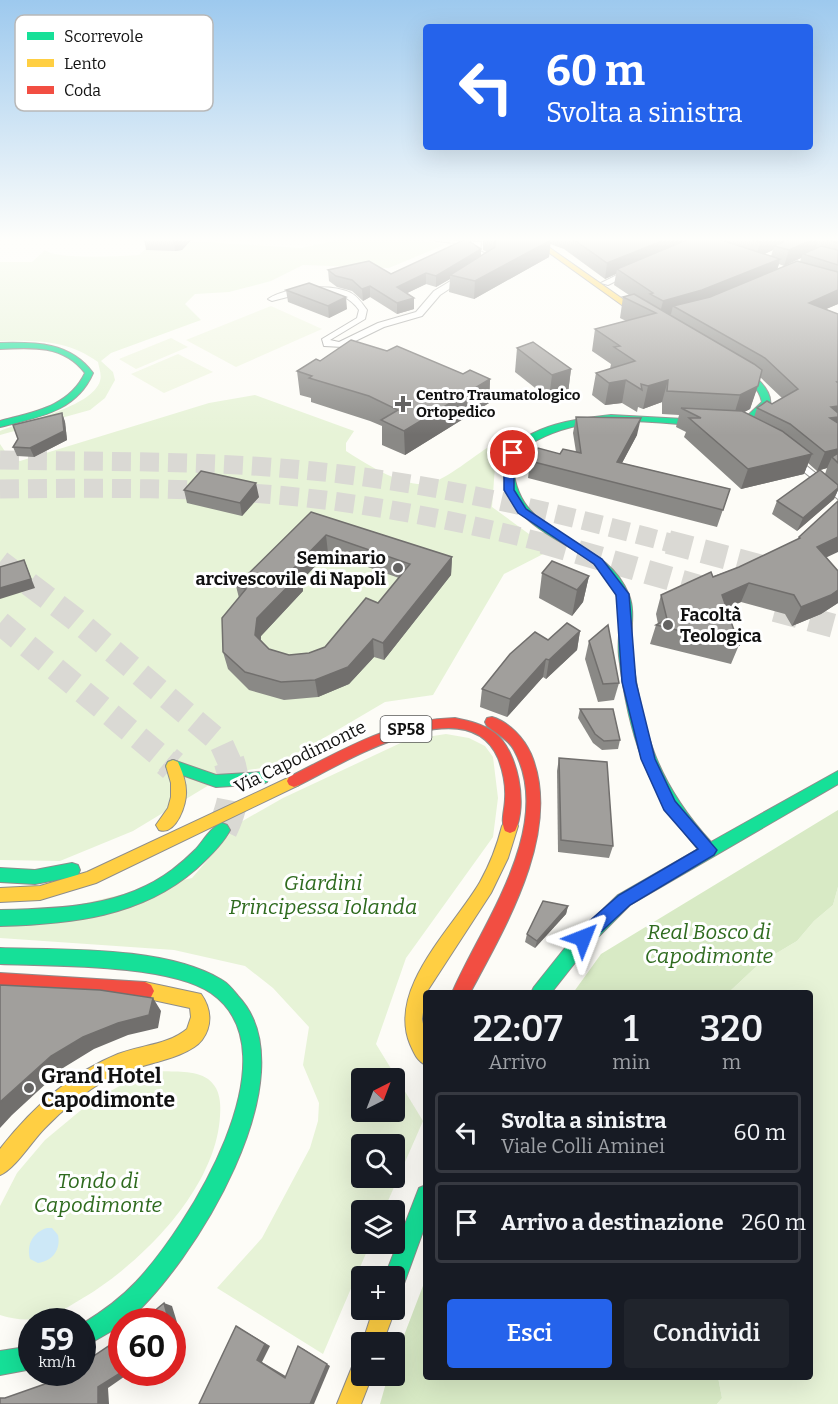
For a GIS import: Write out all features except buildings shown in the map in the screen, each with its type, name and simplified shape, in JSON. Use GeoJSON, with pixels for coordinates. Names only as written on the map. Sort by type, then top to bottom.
{"type":"FeatureCollection","features":[{"type":"Feature","properties":{"kind":"main road"},"geometry":{"type":"LineString","coordinates":[[625,305],[657,324]]}},
{"type":"Feature","properties":{"kind":"main road"},"geometry":{"type":"LineString","coordinates":[[0,346],[51,348],[71,355],[87,369],[88,380],[82,391],[60,404],[0,426]]}},
{"type":"Feature","properties":{"kind":"main road"},"geometry":{"type":"LineString","coordinates":[[15,360],[50,362]]}},
{"type":"Feature","properties":{"kind":"main road"},"geometry":{"type":"LineString","coordinates":[[725,363],[753,381],[767,397],[767,403],[762,410],[735,424]]}},
{"type":"Feature","properties":{"kind":"main road"},"geometry":{"type":"LineString","coordinates":[[0,417],[56,398],[70,387],[71,377]]}},
{"type":"Feature","properties":{"kind":"main road"},"geometry":{"type":"LineString","coordinates":[[709,850],[669,805],[648,759],[629,682],[622,594],[598,561],[522,511],[509,490],[507,479],[509,459],[519,447],[548,428],[568,421],[602,417],[721,424]]}},
{"type":"Feature","properties":{"kind":"main road","name":"Via Capodimonte"},"geometry":{"type":"LineString","coordinates":[[324,750],[401,717],[438,712],[459,713],[489,720],[512,735],[519,744],[529,769],[533,810],[525,854],[510,897],[463,990]]}},
{"type":"Feature","properties":{"kind":"main road","name":"Via Capodimonte"},"geometry":{"type":"LineString","coordinates":[[0,895],[40,893],[90,878],[399,730],[434,723],[479,731],[496,741],[507,758],[513,783],[511,826],[494,874],[438,957],[416,1003],[413,1027],[423,1051]]}},
{"type":"Feature","properties":{"kind":"main road"},"geometry":{"type":"LineString","coordinates":[[194,811],[160,828],[180,807],[182,800],[182,787],[173,766],[209,781],[235,782],[262,778]]}},
{"type":"Feature","properties":{"kind":"main road","name":"Via Capodimonte"},"geometry":{"type":"LineString","coordinates":[[232,793],[279,771]]}},
{"type":"Feature","properties":{"kind":"main road"},"geometry":{"type":"LineString","coordinates":[[542,990],[568,953],[598,922],[624,900],[838,777]]}},
{"type":"Feature","properties":{"kind":"main road"},"geometry":{"type":"LineString","coordinates":[[0,918],[69,916],[96,912],[137,899],[158,889],[193,865],[222,830]]}},
{"type":"Feature","properties":{"kind":"main road"},"geometry":{"type":"LineString","coordinates":[[0,875],[25,878],[56,874],[118,849]]}},
{"type":"Feature","properties":{"kind":"main road"},"geometry":{"type":"LineString","coordinates":[[0,956],[97,961],[201,978],[221,989],[233,1000],[252,1038],[254,1048],[250,1081],[236,1144],[195,1225],[168,1263],[135,1300],[96,1327]]}},
{"type":"Feature","properties":{"kind":"main road"},"geometry":{"type":"LineString","coordinates":[[0,982],[110,987],[184,996],[195,1000],[201,1009],[199,1028],[193,1037],[173,1047],[124,1061],[74,1090],[31,1126],[0,1164]]}},
{"type":"Feature","properties":{"kind":"main road"},"geometry":{"type":"LineString","coordinates":[[400,1266],[423,1203]]}},
{"type":"Feature","properties":{"kind":"main road"},"geometry":{"type":"LineString","coordinates":[[0,1363],[18,1360]]}},
{"type":"Feature","properties":{"kind":"main road"},"geometry":{"type":"LineString","coordinates":[[349,1404],[356,1386]]}},
{"type":"Feature","properties":{"kind":"street"},"geometry":{"type":"LineString","coordinates":[[359,305],[363,315],[326,339],[327,344],[345,343],[381,325],[412,317],[424,311],[428,305]]}},
{"type":"Feature","properties":{"kind":"street"},"geometry":{"type":"LineString","coordinates":[[735,424],[753,432]]}},
{"type":"Feature","properties":{"kind":"street"},"geometry":{"type":"LineString","coordinates":[[787,453],[837,502]]}},
{"type":"Feature","properties":{"kind":"green space"},"geometry":{"type":"Polygon","coordinates":[[[0,305],[186,305],[201,320],[111,353],[101,361],[113,372],[115,380],[105,398],[90,410],[0,435],[0,431],[56,412],[85,398],[94,390],[101,376],[98,362],[75,349],[39,341],[0,341],[0,305]]]}},
{"type":"Feature","properties":{"kind":"green space"},"geometry":{"type":"Polygon","coordinates":[[[271,306],[322,329],[236,367],[186,340],[271,306]]]}},
{"type":"Feature","properties":{"kind":"green space"},"geometry":{"type":"Polygon","coordinates":[[[171,338],[188,347],[136,369],[119,359],[171,338]]]}},
{"type":"Feature","properties":{"kind":"green space"},"geometry":{"type":"Polygon","coordinates":[[[178,354],[213,372],[164,393],[131,374],[178,354]]]}},
{"type":"Feature","properties":{"kind":"green space"},"geometry":{"type":"Polygon","coordinates":[[[255,395],[354,431],[346,443],[346,451],[387,475],[410,483],[431,483],[453,472],[490,446],[499,450],[496,453],[492,507],[551,550],[504,574],[433,695],[385,702],[300,752],[268,767],[229,773],[133,831],[60,861],[0,860],[0,444],[8,456],[20,461],[209,403],[255,395]]]}},
{"type":"Feature","properties":{"kind":"green space","name":"Giardini Principessa Iolanda"},"geometry":{"type":"Polygon","coordinates":[[[446,734],[469,738],[485,746],[493,757],[498,798],[493,837],[406,958],[376,1044],[391,1068],[351,1068],[351,1122],[405,1122],[405,1092],[423,1121],[405,1162],[405,1134],[351,1134],[351,1188],[394,1188],[388,1200],[351,1200],[351,1254],[366,1254],[361,1266],[351,1266],[351,1288],[323,1354],[217,1288],[262,1238],[310,1148],[318,1121],[319,1103],[303,1065],[309,1027],[273,988],[245,966],[174,950],[0,938],[0,923],[192,878],[239,823],[283,798],[407,740],[446,734]]]}},
{"type":"Feature","properties":{"kind":"green space","name":"Real Bosco di Capodimonte"},"geometry":{"type":"Polygon","coordinates":[[[838,810],[838,887],[833,905],[814,921],[797,941],[760,963],[731,990],[575,990],[601,954],[838,810]]]}},
{"type":"Feature","properties":{"kind":"green space"},"geometry":{"type":"Polygon","coordinates":[[[838,887],[838,1404],[717,1404],[722,1398],[719,1380],[813,1380],[813,990],[731,990],[760,963],[797,941],[814,921],[833,905],[838,887]]]}},
{"type":"Feature","properties":{"kind":"green space","name":"Tondo di Capodimonte"},"geometry":{"type":"Polygon","coordinates":[[[159,1071],[197,1074],[212,1083],[219,1096],[220,1116],[215,1144],[205,1171],[170,1224],[125,1268],[101,1286],[66,1308],[18,1308],[18,1319],[0,1315],[0,1206],[17,1173],[45,1140],[92,1101],[127,1082],[159,1071]]]}},
{"type":"Feature","properties":{"kind":"green space"},"geometry":{"type":"Polygon","coordinates":[[[423,1286],[423,1380],[719,1380],[722,1398],[717,1404],[380,1404],[385,1386],[405,1386],[405,1333],[423,1286]]]}},
{"type":"Feature","properties":{"kind":"water"},"geometry":{"type":"Polygon","coordinates":[[[47,1228],[52,1228],[58,1235],[57,1249],[48,1260],[38,1263],[30,1259],[30,1244],[34,1236],[47,1228]]]}},
{"type":"Feature","properties":{"kind":"tunnel"},"geometry":{"type":"LineString","coordinates":[[0,460],[235,465],[359,476],[495,500],[674,544]]}},
{"type":"Feature","properties":{"kind":"tunnel"},"geometry":{"type":"LineString","coordinates":[[0,489],[173,489],[277,495],[414,514],[549,544]]}},
{"type":"Feature","properties":{"kind":"tunnel"},"geometry":{"type":"LineString","coordinates":[[543,542],[720,593]]}},
{"type":"Feature","properties":{"kind":"tunnel"},"geometry":{"type":"LineString","coordinates":[[668,542],[838,587]]}},
{"type":"Feature","properties":{"kind":"tunnel"},"geometry":{"type":"LineString","coordinates":[[0,562],[75,619],[221,743],[230,763]]}},
{"type":"Feature","properties":{"kind":"tunnel"},"geometry":{"type":"LineString","coordinates":[[775,610],[838,627]]}},
{"type":"Feature","properties":{"kind":"tunnel"},"geometry":{"type":"LineString","coordinates":[[0,623],[169,763]]}},
{"type":"Feature","properties":{"kind":"tunnel"},"geometry":{"type":"LineString","coordinates":[[167,761],[173,766]]}},
{"type":"Feature","properties":{"kind":"tunnel"},"geometry":{"type":"LineString","coordinates":[[222,830],[229,813],[234,788],[229,761]]}},
{"type":"Feature","properties":{"kind":"traffic: fast"},"geometry":{"type":"LineString","coordinates":[[0,346],[25,345],[61,351],[81,363],[89,373],[75,395],[64,403],[52,409],[0,424]]}},
{"type":"Feature","properties":{"kind":"traffic: fast"},"geometry":{"type":"LineString","coordinates":[[736,370],[756,383],[766,397],[767,403],[749,419]]}},
{"type":"Feature","properties":{"kind":"traffic: fast"},"geometry":{"type":"LineString","coordinates":[[702,423],[611,418],[568,424],[547,431],[521,445],[512,457],[509,476],[515,498],[528,515],[544,528],[599,562],[613,577],[623,596],[625,643],[633,708],[648,759],[672,805],[709,850]]}},
{"type":"Feature","properties":{"kind":"traffic: fast"},"geometry":{"type":"LineString","coordinates":[[173,766],[216,781],[262,778]]}},
{"type":"Feature","properties":{"kind":"traffic: fast"},"geometry":{"type":"LineString","coordinates":[[542,990],[579,944],[624,900],[838,777]]}},
{"type":"Feature","properties":{"kind":"traffic: fast"},"geometry":{"type":"LineString","coordinates":[[0,918],[65,915],[124,903],[151,892],[176,876],[200,856],[222,830]]}},
{"type":"Feature","properties":{"kind":"traffic: fast"},"geometry":{"type":"LineString","coordinates":[[0,875],[35,877],[72,870]]}},
{"type":"Feature","properties":{"kind":"traffic: fast"},"geometry":{"type":"LineString","coordinates":[[0,956],[143,964],[197,977],[218,987],[243,1014],[253,1050],[250,1092],[237,1137],[194,1223],[170,1258],[142,1292],[118,1314],[96,1329]]}},
{"type":"Feature","properties":{"kind":"traffic: fast"},"geometry":{"type":"LineString","coordinates":[[400,1266],[423,1203]]}},
{"type":"Feature","properties":{"kind":"traffic: fast"},"geometry":{"type":"LineString","coordinates":[[0,1363],[18,1360]]}},
{"type":"Feature","properties":{"kind":"traffic: slow"},"geometry":{"type":"LineString","coordinates":[[627,305],[643,316]]}},
{"type":"Feature","properties":{"kind":"traffic: slow"},"geometry":{"type":"LineString","coordinates":[[164,825],[174,811],[179,797],[173,766]]}},
{"type":"Feature","properties":{"kind":"traffic: slow"},"geometry":{"type":"LineString","coordinates":[[0,895],[40,893],[90,878],[294,781]]}},
{"type":"Feature","properties":{"kind":"traffic: slow"},"geometry":{"type":"LineString","coordinates":[[423,1050],[413,1025],[413,1013],[418,994],[432,968],[485,888],[500,858],[510,826]]}},
{"type":"Feature","properties":{"kind":"traffic: slow"},"geometry":{"type":"LineString","coordinates":[[0,1165],[39,1119],[86,1081],[121,1062],[166,1050],[183,1043],[194,1035],[199,1025],[201,1009],[195,1000],[145,991]]}},
{"type":"Feature","properties":{"kind":"traffic: slow"},"geometry":{"type":"LineString","coordinates":[[376,1332],[380,1320]]}},
{"type":"Feature","properties":{"kind":"traffic: slow"},"geometry":{"type":"LineString","coordinates":[[349,1404],[356,1386]]}},
{"type":"Feature","properties":{"kind":"traffic: jam"},"geometry":{"type":"LineString","coordinates":[[463,990],[490,938],[519,872],[529,838],[534,804],[531,773],[520,746],[492,722]]}},
{"type":"Feature","properties":{"kind":"traffic: jam"},"geometry":{"type":"LineString","coordinates":[[294,781],[402,730],[430,724],[455,723],[475,728],[492,738],[503,753],[510,773],[513,797],[510,826]]}},
{"type":"Feature","properties":{"kind":"traffic: jam"},"geometry":{"type":"LineString","coordinates":[[0,982],[145,991]]}},
{"type":"Feature","properties":{"kind":"place","name":"Centro Traumatologico Ortopedico"},"geometry":{"type":"Point","coordinates":[403,404]}},
{"type":"Feature","properties":{"kind":"place","name":"Seminario arcivescovile di Napoli"},"geometry":{"type":"Point","coordinates":[398,568]}},
{"type":"Feature","properties":{"kind":"place","name":"Facoltà Teologica"},"geometry":{"type":"Point","coordinates":[668,625]}},
{"type":"Feature","properties":{"kind":"place","name":"Grand Hotel Capodimonte"},"geometry":{"type":"Point","coordinates":[29,1088]}},
{"type":"Feature","properties":{"kind":"route"},"geometry":{"type":"LineString","coordinates":[[513,453],[509,459],[507,479],[515,502],[532,520],[598,561],[622,594],[624,644],[629,682],[648,759],[669,805],[687,828],[709,850],[624,900],[583,938]]}}]}
